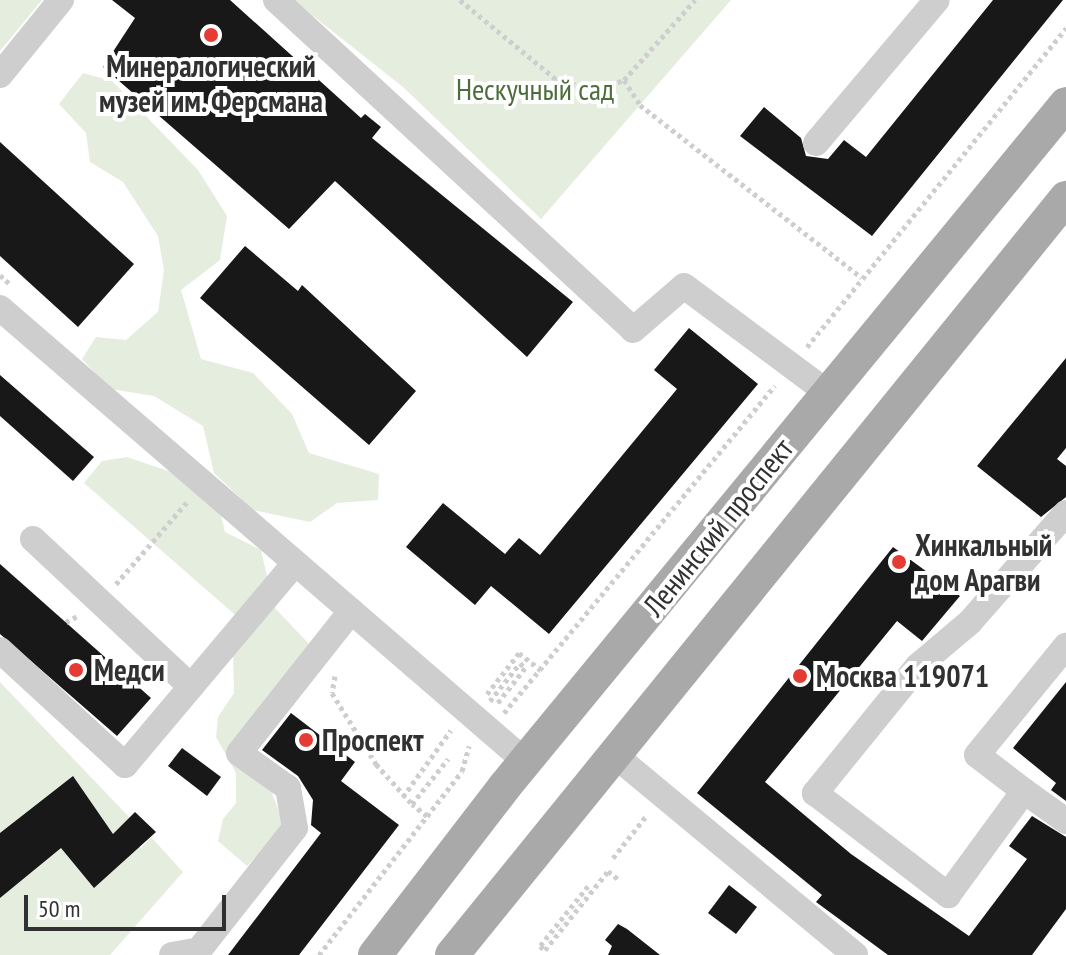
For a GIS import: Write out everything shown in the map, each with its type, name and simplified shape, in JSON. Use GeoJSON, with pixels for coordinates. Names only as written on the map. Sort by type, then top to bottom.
{"type":"FeatureCollection","features":[{"type":"Feature","properties":{"kind":"main road","name":"Ленинский проспект"},"geometry":{"type":"LineString","coordinates":[[375,955],[525,761],[1066,104]]}},
{"type":"Feature","properties":{"kind":"main road","name":"Ленинский проспект"},"geometry":{"type":"LineString","coordinates":[[452,955],[612,753],[1066,198]]}},
{"type":"Feature","properties":{"kind":"lane"},"geometry":{"type":"LineString","coordinates":[[0,75],[61,0]]}},
{"type":"Feature","properties":{"kind":"lane"},"geometry":{"type":"LineString","coordinates":[[276,0],[633,330],[684,286],[828,393]]}},
{"type":"Feature","properties":{"kind":"lane"},"geometry":{"type":"LineString","coordinates":[[816,143],[937,0]]}},
{"type":"Feature","properties":{"kind":"lane"},"geometry":{"type":"LineString","coordinates":[[0,308],[351,611],[490,715],[525,761]]}},
{"type":"Feature","properties":{"kind":"lane"},"geometry":{"type":"LineString","coordinates":[[1024,791],[948,895],[815,793],[918,666],[970,622],[1066,513]]}},
{"type":"Feature","properties":{"kind":"lane"},"geometry":{"type":"LineString","coordinates":[[33,539],[191,687]]}},
{"type":"Feature","properties":{"kind":"lane"},"geometry":{"type":"LineString","coordinates":[[0,650],[125,765],[295,563]]}},
{"type":"Feature","properties":{"kind":"lane"},"geometry":{"type":"LineString","coordinates":[[172,955],[199,950],[295,828],[288,788],[239,753],[351,611]]}},
{"type":"Feature","properties":{"kind":"lane"},"geometry":{"type":"LineString","coordinates":[[1066,646],[977,755],[1066,821]]}},
{"type":"Feature","properties":{"kind":"lane"},"geometry":{"type":"LineString","coordinates":[[612,753],[855,955]]}},
{"type":"Feature","properties":{"kind":"path"},"geometry":{"type":"LineString","coordinates":[[460,0],[556,79],[595,90],[624,80],[695,0]]}},
{"type":"Feature","properties":{"kind":"path"},"geometry":{"type":"LineString","coordinates":[[490,715],[510,711],[543,672],[1066,28]]}},
{"type":"Feature","properties":{"kind":"path"},"geometry":{"type":"LineString","coordinates":[[624,80],[640,105],[862,278]]}},
{"type":"Feature","properties":{"kind":"path"},"geometry":{"type":"LineString","coordinates":[[66,622],[101,602],[188,500]]}},
{"type":"Feature","properties":{"kind":"path"},"geometry":{"type":"LineString","coordinates":[[333,633],[339,644],[332,693],[403,797],[427,816]]}},
{"type":"Feature","properties":{"kind":"path"},"geometry":{"type":"LineString","coordinates":[[319,955],[462,771],[461,755],[525,668],[520,663],[489,702],[483,698],[519,653],[543,672]]}},
{"type":"Feature","properties":{"kind":"path"},"geometry":{"type":"LineString","coordinates":[[403,797],[456,724]]}},
{"type":"Feature","properties":{"kind":"path"},"geometry":{"type":"LineString","coordinates":[[412,804],[448,759]]}},
{"type":"Feature","properties":{"kind":"path"},"geometry":{"type":"LineString","coordinates":[[613,858],[639,826]]}},
{"type":"Feature","properties":{"kind":"path"},"geometry":{"type":"LineString","coordinates":[[588,886],[540,946],[545,950],[608,871],[618,879]]}},
{"type":"Feature","properties":{"kind":"green space"},"geometry":{"type":"Polygon","coordinates":[[[0,0],[42,0],[0,51],[0,0]]]}},
{"type":"Feature","properties":{"kind":"green space","name":"Нескучный сад"},"geometry":{"type":"Polygon","coordinates":[[[293,0],[731,0],[541,219],[403,87],[293,0]]]}},
{"type":"Feature","properties":{"kind":"green space"},"geometry":{"type":"Polygon","coordinates":[[[83,73],[112,81],[198,170],[227,216],[220,260],[181,290],[201,359],[253,373],[292,414],[309,453],[379,474],[378,500],[337,503],[310,522],[253,510],[214,473],[203,426],[154,396],[110,389],[82,359],[96,337],[126,340],[158,312],[164,270],[158,236],[123,182],[90,162],[86,133],[59,104],[83,73]]]}},
{"type":"Feature","properties":{"kind":"green space"},"geometry":{"type":"Polygon","coordinates":[[[127,457],[174,473],[221,515],[225,532],[261,550],[274,607],[310,645],[253,743],[285,827],[247,866],[218,841],[223,819],[236,803],[236,773],[216,737],[218,717],[234,693],[233,649],[241,620],[84,483],[102,461],[127,457]]]}},
{"type":"Feature","properties":{"kind":"green space"},"geometry":{"type":"Polygon","coordinates":[[[0,682],[130,818],[120,829],[141,848],[151,837],[183,872],[110,955],[0,955],[0,682]]]}},
{"type":"Feature","properties":{"kind":"building"},"geometry":{"type":"Polygon","coordinates":[[[112,0],[230,0],[361,118],[365,114],[381,127],[372,138],[573,302],[527,357],[335,181],[289,229],[103,67],[135,18],[112,0]]]}},
{"type":"Feature","properties":{"kind":"building"},"geometry":{"type":"Polygon","coordinates":[[[993,0],[1063,0],[872,236],[740,136],[764,107],[801,138],[806,156],[828,159],[844,140],[866,157],[993,0]]]}},
{"type":"Feature","properties":{"kind":"building"},"geometry":{"type":"Polygon","coordinates":[[[0,142],[134,264],[78,327],[0,256],[0,142]]]}},
{"type":"Feature","properties":{"kind":"building"},"geometry":{"type":"Polygon","coordinates":[[[245,246],[298,291],[302,285],[416,391],[369,445],[200,298],[245,246]]]}},
{"type":"Feature","properties":{"kind":"building"},"geometry":{"type":"Polygon","coordinates":[[[689,328],[758,384],[549,634],[491,586],[475,605],[406,547],[443,503],[505,554],[519,538],[540,555],[677,389],[654,370],[689,328]]]}},
{"type":"Feature","properties":{"kind":"building"},"geometry":{"type":"Polygon","coordinates":[[[1066,358],[1066,448],[1057,459],[1066,466],[1066,497],[1041,517],[977,466],[1066,358]]]}},
{"type":"Feature","properties":{"kind":"building"},"geometry":{"type":"Polygon","coordinates":[[[0,375],[94,457],[73,481],[0,416],[0,375]]]}},
{"type":"Feature","properties":{"kind":"building"},"geometry":{"type":"Polygon","coordinates":[[[893,547],[960,596],[922,641],[897,621],[765,782],[851,854],[969,936],[1027,859],[1009,846],[1032,816],[1066,837],[1066,909],[1032,955],[888,955],[816,902],[822,895],[697,793],[893,547]]]}},
{"type":"Feature","properties":{"kind":"building"},"geometry":{"type":"Polygon","coordinates":[[[0,564],[151,698],[117,736],[0,634],[0,564]]]}},
{"type":"Feature","properties":{"kind":"building"},"geometry":{"type":"Polygon","coordinates":[[[1066,682],[1066,801],[1051,790],[1056,783],[1013,748],[1066,682]]]}},
{"type":"Feature","properties":{"kind":"building"},"geometry":{"type":"Polygon","coordinates":[[[291,713],[355,762],[341,781],[399,825],[299,955],[228,955],[321,833],[311,825],[313,800],[298,776],[262,750],[291,713]]]}},
{"type":"Feature","properties":{"kind":"building"},"geometry":{"type":"Polygon","coordinates":[[[182,748],[221,777],[207,796],[168,766],[182,748]]]}},
{"type":"Feature","properties":{"kind":"building"},"geometry":{"type":"Polygon","coordinates":[[[73,776],[113,834],[135,812],[156,832],[94,888],[61,848],[0,898],[0,833],[73,776]]]}},
{"type":"Feature","properties":{"kind":"building"},"geometry":{"type":"Polygon","coordinates":[[[729,885],[757,907],[736,934],[708,913],[729,885]]]}},
{"type":"Feature","properties":{"kind":"building"},"geometry":{"type":"Polygon","coordinates":[[[618,924],[660,955],[608,955],[612,946],[605,940],[618,924]]]}},
{"type":"Feature","properties":{"kind":"place","name":"Минералогический музей им. Ферсмана"},"geometry":{"type":"Point","coordinates":[211,35]}},
{"type":"Feature","properties":{"kind":"place","name":"Хинкальный дом Арагви"},"geometry":{"type":"Point","coordinates":[899,562]}},
{"type":"Feature","properties":{"kind":"place","name":"Медси"},"geometry":{"type":"Point","coordinates":[76,670]}},
{"type":"Feature","properties":{"kind":"place","name":"Москва 119071"},"geometry":{"type":"Point","coordinates":[800,676]}},
{"type":"Feature","properties":{"kind":"place","name":"Проспект"},"geometry":{"type":"Point","coordinates":[306,740]}}]}
